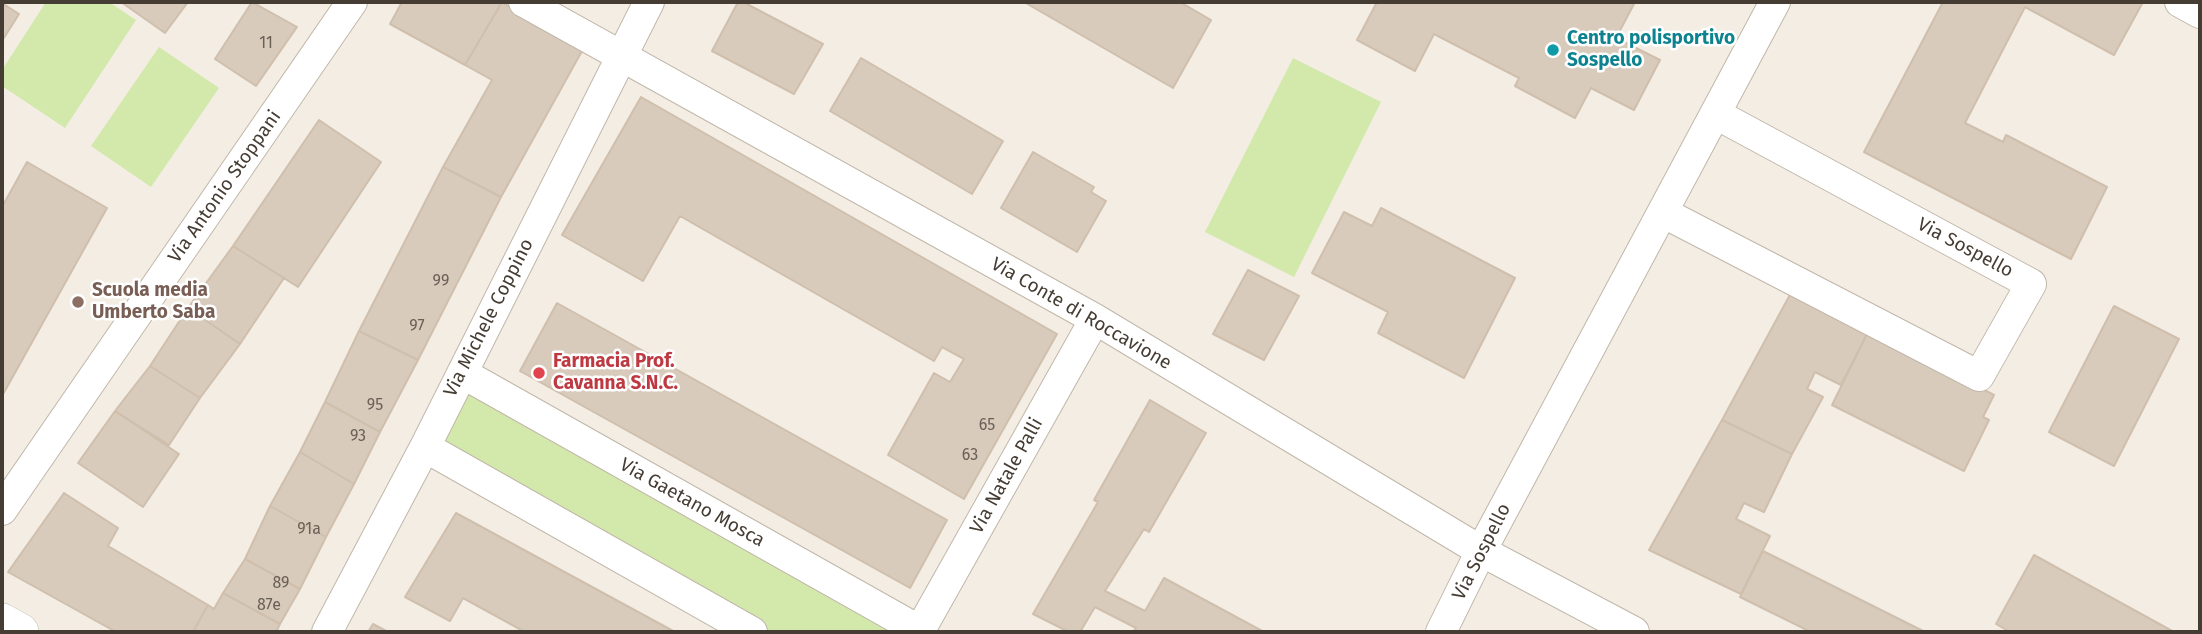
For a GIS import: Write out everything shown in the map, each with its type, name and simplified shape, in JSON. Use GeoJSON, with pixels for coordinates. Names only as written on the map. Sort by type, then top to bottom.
{"type":"FeatureCollection","features":[{"type":"Feature","properties":{"kind":"street","name":"Via Antonio Stoppani"},"geometry":{"type":"LineString","coordinates":[[2,510],[352,2]]}},
{"type":"Feature","properties":{"kind":"street","name":"Via Conte di Roccavione"},"geometry":{"type":"LineString","coordinates":[[524,2],[1095,320],[1481,551],[1634,632]]}},
{"type":"Feature","properties":{"kind":"street","name":"Via Michele Coppino"},"geometry":{"type":"LineString","coordinates":[[327,632],[425,447],[649,2]]}},
{"type":"Feature","properties":{"kind":"street","name":"Via Sospello"},"geometry":{"type":"LineString","coordinates":[[1441,632],[1481,551],[1775,2]]}},
{"type":"Feature","properties":{"kind":"street"},"geometry":{"type":"LineString","coordinates":[[2180,2],[2200,13]]}},
{"type":"Feature","properties":{"kind":"street","name":"Via Sospello"},"geometry":{"type":"LineString","coordinates":[[1664,213],[1979,376],[2031,284],[1716,114]]}},
{"type":"Feature","properties":{"kind":"street","name":"Via Natale Palli"},"geometry":{"type":"LineString","coordinates":[[920,632],[1095,320]]}},
{"type":"Feature","properties":{"kind":"street","name":"Via Gaetano Mosca"},"geometry":{"type":"LineString","coordinates":[[462,373],[920,632]]}},
{"type":"Feature","properties":{"kind":"street"},"geometry":{"type":"LineString","coordinates":[[425,447],[752,632]]}},
{"type":"Feature","properties":{"kind":"street"},"geometry":{"type":"LineString","coordinates":[[2,622],[20,632]]}},
{"type":"Feature","properties":{"kind":"green space"},"geometry":{"type":"Polygon","coordinates":[[[46,2],[109,2],[136,20],[65,128],[2,86],[2,70],[46,2]]]}},
{"type":"Feature","properties":{"kind":"green space"},"geometry":{"type":"Polygon","coordinates":[[[159,47],[219,88],[151,187],[91,146],[159,47]]]}},
{"type":"Feature","properties":{"kind":"green space"},"geometry":{"type":"Polygon","coordinates":[[[1293,58],[1381,102],[1294,277],[1205,232],[1293,58]]]}},
{"type":"Feature","properties":{"kind":"green space"},"geometry":{"type":"Polygon","coordinates":[[[462,373],[922,632],[752,632],[425,447],[462,373]]]}},
{"type":"Feature","properties":{"kind":"building"},"geometry":{"type":"Polygon","coordinates":[[[121,2],[188,2],[165,33],[121,2]]]}},
{"type":"Feature","properties":{"kind":"building"},"geometry":{"type":"Polygon","coordinates":[[[252,2],[297,27],[256,86],[215,59],[252,2]]]}},
{"type":"Feature","properties":{"kind":"building"},"geometry":{"type":"Polygon","coordinates":[[[402,2],[502,2],[465,65],[390,24],[402,2]]]}},
{"type":"Feature","properties":{"kind":"building"},"geometry":{"type":"Polygon","coordinates":[[[502,2],[582,51],[501,197],[443,167],[492,80],[465,65],[502,2]]]}},
{"type":"Feature","properties":{"kind":"building"},"geometry":{"type":"Polygon","coordinates":[[[738,2],[743,2],[823,44],[794,94],[712,51],[738,2]]]}},
{"type":"Feature","properties":{"kind":"building"},"geometry":{"type":"Polygon","coordinates":[[[1024,2],[1180,2],[1211,20],[1173,88],[1024,2]]]}},
{"type":"Feature","properties":{"kind":"building","name":"Centro polisportivo Sospello"},"geometry":{"type":"Polygon","coordinates":[[[1377,2],[1635,2],[1616,38],[1660,60],[1634,110],[1591,88],[1575,118],[1515,86],[1519,78],[1434,34],[1415,71],[1357,40],[1377,2]]]}},
{"type":"Feature","properties":{"kind":"building"},"geometry":{"type":"Polygon","coordinates":[[[1943,2],[2143,2],[2114,55],[2025,7],[1965,123],[2003,142],[2006,135],[2107,187],[2071,259],[1864,152],[1943,2]]]}},
{"type":"Feature","properties":{"kind":"building"},"geometry":{"type":"Polygon","coordinates":[[[2,3],[19,14],[2,41],[2,3]]]}},
{"type":"Feature","properties":{"kind":"building"},"geometry":{"type":"Polygon","coordinates":[[[861,58],[1003,141],[972,194],[830,111],[861,58]]]}},
{"type":"Feature","properties":{"kind":"building"},"geometry":{"type":"Polygon","coordinates":[[[641,97],[1057,334],[964,499],[888,455],[934,373],[950,382],[964,359],[942,347],[934,361],[680,216],[643,281],[562,235],[641,97]]]}},
{"type":"Feature","properties":{"kind":"building"},"geometry":{"type":"Polygon","coordinates":[[[319,120],[381,162],[298,287],[233,246],[319,120]]]}},
{"type":"Feature","properties":{"kind":"building"},"geometry":{"type":"Polygon","coordinates":[[[1033,152],[1094,187],[1091,192],[1106,201],[1077,252],[1001,208],[1033,152]]]}},
{"type":"Feature","properties":{"kind":"building"},"geometry":{"type":"Polygon","coordinates":[[[27,162],[107,208],[2,396],[2,207],[27,162]]]}},
{"type":"Feature","properties":{"kind":"building"},"geometry":{"type":"Polygon","coordinates":[[[443,167],[501,197],[418,360],[359,331],[443,167]]]}},
{"type":"Feature","properties":{"kind":"building"},"geometry":{"type":"Polygon","coordinates":[[[1381,208],[1515,278],[1464,378],[1378,333],[1388,312],[1312,273],[1344,212],[1372,226],[1381,208]]]}},
{"type":"Feature","properties":{"kind":"building"},"geometry":{"type":"Polygon","coordinates":[[[233,246],[284,278],[240,344],[188,308],[233,246]]]}},
{"type":"Feature","properties":{"kind":"building"},"geometry":{"type":"Polygon","coordinates":[[[1248,270],[1299,296],[1264,360],[1213,334],[1248,270]]]}},
{"type":"Feature","properties":{"kind":"building"},"geometry":{"type":"Polygon","coordinates":[[[1792,291],[1869,330],[1841,385],[1815,372],[1807,389],[1823,397],[1792,454],[1722,420],[1792,291]]]}},
{"type":"Feature","properties":{"kind":"building"},"geometry":{"type":"Polygon","coordinates":[[[557,303],[947,520],[910,588],[520,371],[557,303]]]}},
{"type":"Feature","properties":{"kind":"building"},"geometry":{"type":"Polygon","coordinates":[[[2114,306],[2179,339],[2114,466],[2049,432],[2114,306]]]}},
{"type":"Feature","properties":{"kind":"building"},"geometry":{"type":"Polygon","coordinates":[[[188,308],[240,344],[200,398],[150,366],[188,308]]]}},
{"type":"Feature","properties":{"kind":"building"},"geometry":{"type":"Polygon","coordinates":[[[1869,330],[1994,395],[1983,417],[1989,420],[1964,471],[1832,405],[1869,330]]]}},
{"type":"Feature","properties":{"kind":"building"},"geometry":{"type":"Polygon","coordinates":[[[359,331],[418,360],[380,432],[325,402],[359,331]]]}},
{"type":"Feature","properties":{"kind":"building"},"geometry":{"type":"Polygon","coordinates":[[[150,366],[200,398],[169,445],[115,411],[150,366]]]}},
{"type":"Feature","properties":{"kind":"building"},"geometry":{"type":"Polygon","coordinates":[[[1150,400],[1206,433],[1149,532],[1144,529],[1105,591],[1145,611],[1164,578],[1264,632],[1133,632],[1136,628],[1095,607],[1080,632],[1069,632],[1033,614],[1098,502],[1094,500],[1150,400]]]}},
{"type":"Feature","properties":{"kind":"building"},"geometry":{"type":"Polygon","coordinates":[[[325,402],[380,432],[354,484],[300,452],[325,402]]]}},
{"type":"Feature","properties":{"kind":"building"},"geometry":{"type":"Polygon","coordinates":[[[115,411],[179,454],[143,507],[78,463],[115,411]]]}},
{"type":"Feature","properties":{"kind":"building"},"geometry":{"type":"Polygon","coordinates":[[[1722,420],[1792,454],[1764,512],[1744,503],[1736,519],[1770,536],[1741,594],[1649,550],[1722,420]]]}},
{"type":"Feature","properties":{"kind":"building"},"geometry":{"type":"Polygon","coordinates":[[[300,452],[354,484],[326,537],[270,506],[300,452]]]}},
{"type":"Feature","properties":{"kind":"building"},"geometry":{"type":"Polygon","coordinates":[[[64,493],[118,528],[108,546],[208,605],[193,632],[116,632],[8,572],[64,493]]]}},
{"type":"Feature","properties":{"kind":"building"},"geometry":{"type":"Polygon","coordinates":[[[270,506],[326,537],[300,589],[245,559],[270,506]]]}},
{"type":"Feature","properties":{"kind":"building"},"geometry":{"type":"Polygon","coordinates":[[[456,513],[675,632],[525,632],[463,598],[450,621],[405,597],[456,513]]]}},
{"type":"Feature","properties":{"kind":"building"},"geometry":{"type":"Polygon","coordinates":[[[1763,551],[1925,632],[1811,632],[1740,597],[1763,551]]]}},
{"type":"Feature","properties":{"kind":"building"},"geometry":{"type":"Polygon","coordinates":[[[2034,555],[2174,632],[2010,632],[1996,624],[2034,555]]]}},
{"type":"Feature","properties":{"kind":"building"},"geometry":{"type":"Polygon","coordinates":[[[245,559],[300,589],[280,624],[223,593],[245,559]]]}},
{"type":"Feature","properties":{"kind":"building"},"geometry":{"type":"Polygon","coordinates":[[[223,593],[280,624],[276,632],[193,632],[208,605],[214,609],[223,593]]]}},
{"type":"Feature","properties":{"kind":"building"},"geometry":{"type":"Polygon","coordinates":[[[373,624],[388,632],[368,632],[373,624]]]}},
{"type":"Feature","properties":{"kind":"place","name":"Centro polisportivo Sospello"},"geometry":{"type":"Point","coordinates":[1553,50]}},
{"type":"Feature","properties":{"kind":"place","name":"Scuola media Umberto Saba"},"geometry":{"type":"Point","coordinates":[78,302]}},
{"type":"Feature","properties":{"kind":"place","name":"Farmacia Prof. Cavanna S.N.C."},"geometry":{"type":"Point","coordinates":[539,373]}}]}
